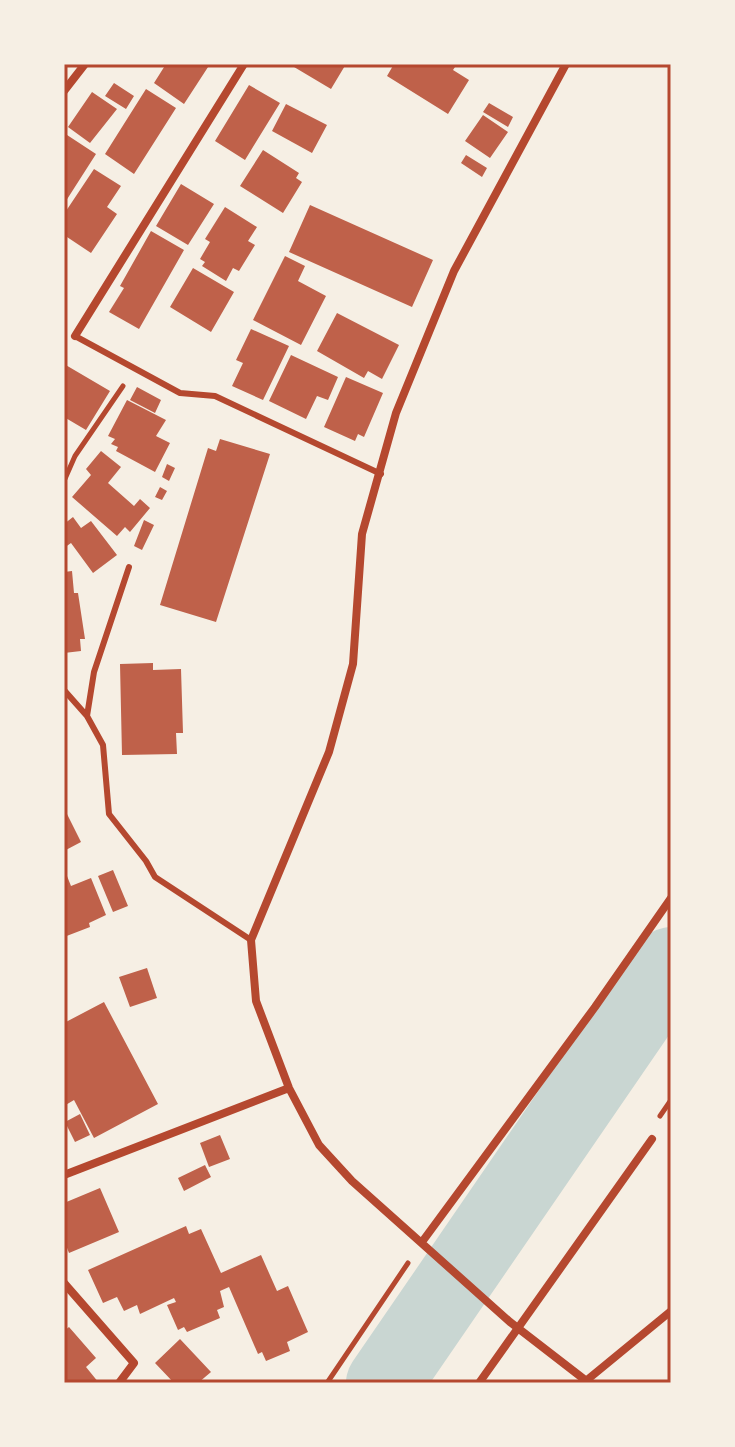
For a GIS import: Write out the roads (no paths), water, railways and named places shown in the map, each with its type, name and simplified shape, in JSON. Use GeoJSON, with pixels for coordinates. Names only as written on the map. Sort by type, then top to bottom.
{"type":"FeatureCollection","features":[{"type":"Feature","properties":{"kind":"street"},"geometry":{"type":"LineString","coordinates":[[64,91],[85,64]]}},
{"type":"Feature","properties":{"kind":"street"},"geometry":{"type":"LineString","coordinates":[[75,336],[244,64]]}},
{"type":"Feature","properties":{"kind":"street"},"geometry":{"type":"LineString","coordinates":[[566,64],[454,271],[396,413],[362,534],[353,664],[329,752],[251,940],[256,1001],[289,1088],[319,1145],[352,1181],[514,1325],[588,1382],[671,1311]]}},
{"type":"Feature","properties":{"kind":"street"},"geometry":{"type":"LineString","coordinates":[[422,1242],[671,898]]}},
{"type":"Feature","properties":{"kind":"street"},"geometry":{"type":"LineString","coordinates":[[64,1175],[289,1088]]}},
{"type":"Feature","properties":{"kind":"street"},"geometry":{"type":"LineString","coordinates":[[479,1383],[514,1325],[652,1139]]}},
{"type":"Feature","properties":{"kind":"street"},"geometry":{"type":"LineString","coordinates":[[64,1283],[134,1363],[119,1383]]}},
{"type":"Feature","properties":{"kind":"lane"},"geometry":{"type":"LineString","coordinates":[[75,336],[180,393],[215,396],[381,474]]}},
{"type":"Feature","properties":{"kind":"lane"},"geometry":{"type":"LineString","coordinates":[[87,716],[94,672],[129,567]]}},
{"type":"Feature","properties":{"kind":"lane"},"geometry":{"type":"LineString","coordinates":[[64,690],[87,716],[103,745],[109,814],[155,877],[251,940]]}},
{"type":"Feature","properties":{"kind":"waterway"},"geometry":{"type":"LineString","coordinates":[[384,1383],[671,965]]}}]}
